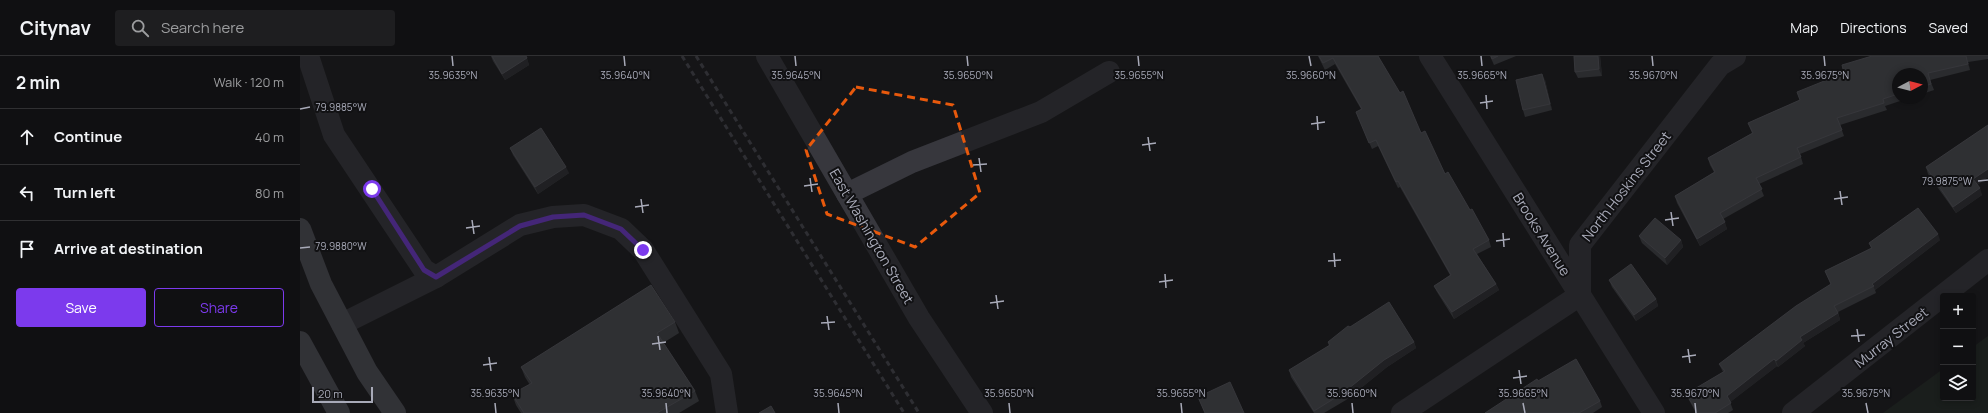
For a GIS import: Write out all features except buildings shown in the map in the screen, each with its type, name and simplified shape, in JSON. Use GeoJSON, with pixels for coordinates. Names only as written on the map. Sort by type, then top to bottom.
{"type":"FeatureCollection","features":[{"type":"Feature","properties":{"kind":"main road"},"geometry":{"type":"LineString","coordinates":[[300,229],[321,284],[367,372],[395,413]]}},
{"type":"Feature","properties":{"kind":"main road"},"geometry":{"type":"LineString","coordinates":[[300,342],[339,413]]}},
{"type":"Feature","properties":{"kind":"street"},"geometry":{"type":"LineString","coordinates":[[308,56],[334,135],[424,270],[436,277]]}},
{"type":"Feature","properties":{"kind":"street","name":"East Washington Street"},"geometry":{"type":"LineString","coordinates":[[767,56],[919,318],[982,413]]}},
{"type":"Feature","properties":{"kind":"street","name":"Brooks Avenue"},"geometry":{"type":"LineString","coordinates":[[1430,56],[1654,413]]}},
{"type":"Feature","properties":{"kind":"street","name":"North Hoskins Street"},"geometry":{"type":"LineString","coordinates":[[1580,295],[1580,245],[1725,59]]}},
{"type":"Feature","properties":{"kind":"street"},"geometry":{"type":"LineString","coordinates":[[847,194],[912,162],[1041,112],[1109,72]]}},
{"type":"Feature","properties":{"kind":"street"},"geometry":{"type":"LineString","coordinates":[[342,324],[436,277],[520,226],[553,217],[584,215],[621,229],[643,250],[721,374],[727,413]]}},
{"type":"Feature","properties":{"kind":"street","name":"Murray Street"},"geometry":{"type":"LineString","coordinates":[[1793,413],[1988,260]]}},
{"type":"Feature","properties":{"kind":"street"},"geometry":{"type":"LineString","coordinates":[[1402,413],[1580,295]]}},
{"type":"Feature","properties":{"kind":"highlighted area"},"geometry":{"type":"Polygon","coordinates":[[[856,87],[953,105],[980,193],[915,247],[827,214],[806,150],[856,87]]]}},
{"type":"Feature","properties":{"kind":"shaded area"},"geometry":{"type":"Polygon","coordinates":[[[1988,336],[1988,413],[1883,413],[1940,371],[1940,401],[1976,401],[1976,345],[1988,336]]]}},
{"type":"Feature","properties":{"kind":"railway"},"geometry":{"type":"LineString","coordinates":[[682,56],[904,413]]}},
{"type":"Feature","properties":{"kind":"railway"},"geometry":{"type":"LineString","coordinates":[[696,56],[919,413]]}},
{"type":"Feature","properties":{"kind":"route"},"geometry":{"type":"LineString","coordinates":[[372,189],[424,270],[436,277],[520,226],[553,217],[584,215],[621,229],[643,250]]}}]}
